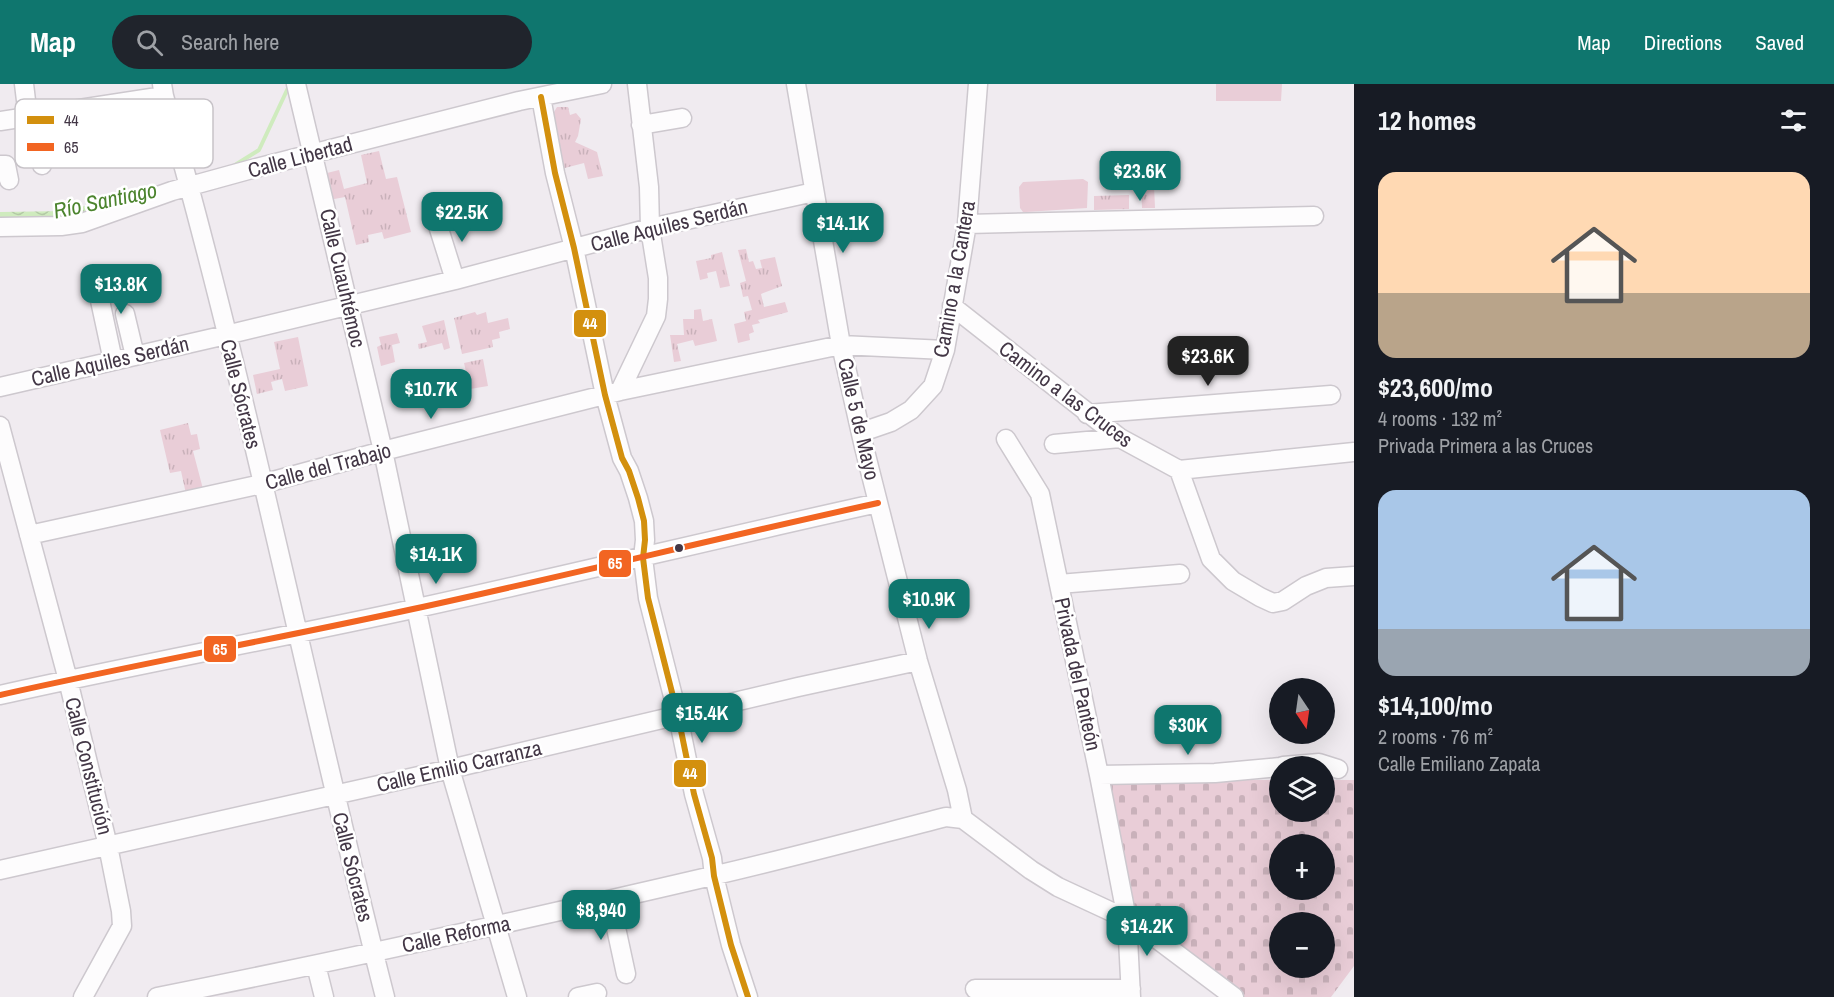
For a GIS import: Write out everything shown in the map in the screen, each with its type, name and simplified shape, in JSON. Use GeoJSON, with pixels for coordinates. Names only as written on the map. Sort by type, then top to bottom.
{"type":"FeatureCollection","features":[{"type":"Feature","properties":{"kind":"street"},"geometry":{"type":"LineString","coordinates":[[24,84],[27,99]]}},
{"type":"Feature","properties":{"kind":"street","name":"Calle Libertad"},"geometry":{"type":"LineString","coordinates":[[0,227],[61,226],[82,223],[163,194],[518,93],[541,97],[602,84]]}},
{"type":"Feature","properties":{"kind":"street"},"geometry":{"type":"LineString","coordinates":[[613,393],[656,316],[658,278],[650,228],[650,187],[637,84]]}},
{"type":"Feature","properties":{"kind":"street"},"geometry":{"type":"LineString","coordinates":[[796,84],[807,84]]}},
{"type":"Feature","properties":{"kind":"street","name":"Calle 5 de Mayo"},"geometry":{"type":"LineString","coordinates":[[796,84],[841,345],[864,447],[918,661],[957,790],[963,819]]}},
{"type":"Feature","properties":{"kind":"street","name":"Camino a la Cantera"},"geometry":{"type":"LineString","coordinates":[[862,432],[891,422],[922,400],[933,386],[945,350],[967,224],[978,84]]}},
{"type":"Feature","properties":{"kind":"street","name":"Calle Cuauhtémoc"},"geometry":{"type":"LineString","coordinates":[[297,87],[383,451],[450,769],[517,997]]}},
{"type":"Feature","properties":{"kind":"street"},"geometry":{"type":"LineString","coordinates":[[117,99],[163,90]]}},
{"type":"Feature","properties":{"kind":"street"},"geometry":{"type":"LineString","coordinates":[[541,97],[555,173],[613,393],[622,458],[638,498],[644,521],[643,558],[648,598],[731,945],[748,997]]}},
{"type":"Feature","properties":{"kind":"street"},"geometry":{"type":"LineString","coordinates":[[641,125],[682,118]]}},
{"type":"Feature","properties":{"kind":"street"},"geometry":{"type":"LineString","coordinates":[[0,121],[15,119]]}},
{"type":"Feature","properties":{"kind":"street","name":"Calle Sócrates"},"geometry":{"type":"LineString","coordinates":[[184,168],[385,997]]}},
{"type":"Feature","properties":{"kind":"street","name":"Calle Aquiles Serdán"},"geometry":{"type":"LineString","coordinates":[[0,387],[349,306],[650,228],[814,192]]}},
{"type":"Feature","properties":{"kind":"street"},"geometry":{"type":"LineString","coordinates":[[435,216],[455,280]]}},
{"type":"Feature","properties":{"kind":"street"},"geometry":{"type":"LineString","coordinates":[[967,224],[1314,216]]}},
{"type":"Feature","properties":{"kind":"street"},"geometry":{"type":"LineString","coordinates":[[95,277],[113,361]]}},
{"type":"Feature","properties":{"kind":"street","name":"Camino a las Cruces"},"geometry":{"type":"LineString","coordinates":[[952,306],[1120,438],[1179,470]]}},
{"type":"Feature","properties":{"kind":"street"},"geometry":{"type":"LineString","coordinates":[[125,314],[135,356]]}},
{"type":"Feature","properties":{"kind":"street","name":"Calle del Trabajo"},"geometry":{"type":"LineString","coordinates":[[29,535],[262,484],[613,393],[841,345],[945,350]]}},
{"type":"Feature","properties":{"kind":"street"},"geometry":{"type":"LineString","coordinates":[[1087,414],[1331,395]]}},
{"type":"Feature","properties":{"kind":"street","name":"Calle Constitución"},"geometry":{"type":"LineString","coordinates":[[0,426],[68,680],[122,911],[122,926],[83,997]]}},
{"type":"Feature","properties":{"kind":"street","name":"Privada del Panteón"},"geometry":{"type":"LineString","coordinates":[[1006,438],[1040,494],[1127,919],[1131,993]]}},
{"type":"Feature","properties":{"kind":"street"},"geometry":{"type":"LineString","coordinates":[[1054,444],[1120,438]]}},
{"type":"Feature","properties":{"kind":"street"},"geometry":{"type":"LineString","coordinates":[[1354,452],[1179,470],[1211,559],[1233,581],[1273,603],[1282,602],[1306,586],[1326,578],[1354,576]]}},
{"type":"Feature","properties":{"kind":"street"},"geometry":{"type":"LineString","coordinates":[[0,695],[417,608],[878,503]]}},
{"type":"Feature","properties":{"kind":"street"},"geometry":{"type":"LineString","coordinates":[[1059,584],[1180,574]]}},
{"type":"Feature","properties":{"kind":"street","name":"Calle Emilio Carranza"},"geometry":{"type":"LineString","coordinates":[[0,870],[918,661]]}},
{"type":"Feature","properties":{"kind":"street"},"geometry":{"type":"LineString","coordinates":[[1099,775],[1215,773],[1269,768]]}},
{"type":"Feature","properties":{"kind":"street","name":"Calle Reforma"},"geometry":{"type":"LineString","coordinates":[[157,997],[316,965],[610,900],[946,817],[963,819]]}},
{"type":"Feature","properties":{"kind":"street"},"geometry":{"type":"LineString","coordinates":[[963,819],[1031,870],[1084,900],[1127,919],[1149,933],[1234,997]]}},
{"type":"Feature","properties":{"kind":"street"},"geometry":{"type":"LineString","coordinates":[[610,900],[626,974]]}},
{"type":"Feature","properties":{"kind":"street"},"geometry":{"type":"LineString","coordinates":[[316,965],[324,997]]}},
{"type":"Feature","properties":{"kind":"street"},"geometry":{"type":"LineString","coordinates":[[975,989],[1131,993]]}},
{"type":"Feature","properties":{"kind":"street"},"geometry":{"type":"LineString","coordinates":[[578,997],[597,993]]}},
{"type":"Feature","properties":{"kind":"green space"},"geometry":{"type":"Polygon","coordinates":[[[1216,84],[1282,84],[1281,101],[1216,101],[1216,84]]]}},
{"type":"Feature","properties":{"kind":"green space"},"geometry":{"type":"Polygon","coordinates":[[[557,107],[568,107],[570,115],[576,113],[581,119],[575,142],[597,152],[603,176],[588,179],[584,163],[561,169],[551,117],[557,107]]]}},
{"type":"Feature","properties":{"kind":"green space"},"geometry":{"type":"Polygon","coordinates":[[[379,151],[386,179],[397,177],[411,232],[384,239],[382,232],[368,235],[369,242],[356,245],[345,197],[329,200],[323,174],[339,170],[344,189],[367,183],[361,155],[379,151]]]}},
{"type":"Feature","properties":{"kind":"green space"},"geometry":{"type":"Polygon","coordinates":[[[1083,179],[1088,182],[1087,208],[1023,212],[1020,208],[1019,187],[1023,182],[1083,179]]]}},
{"type":"Feature","properties":{"kind":"green space"},"geometry":{"type":"Polygon","coordinates":[[[1154,185],[1155,208],[1142,208],[1141,186],[1154,185]]]}},
{"type":"Feature","properties":{"kind":"green space"},"geometry":{"type":"Polygon","coordinates":[[[1129,195],[1129,209],[1094,210],[1094,196],[1129,195]]]}},
{"type":"Feature","properties":{"kind":"green space"},"geometry":{"type":"Polygon","coordinates":[[[746,249],[749,262],[753,261],[756,269],[762,268],[760,260],[775,257],[782,286],[761,294],[764,307],[785,302],[788,312],[758,320],[760,323],[752,325],[754,332],[749,334],[750,340],[738,343],[734,324],[746,321],[744,312],[752,310],[748,296],[743,297],[740,283],[746,281],[738,250],[746,249]]]}},
{"type":"Feature","properties":{"kind":"green space"},"geometry":{"type":"Polygon","coordinates":[[[722,252],[730,286],[720,288],[716,271],[707,273],[708,278],[700,280],[696,261],[711,258],[711,255],[722,252]]]}},
{"type":"Feature","properties":{"kind":"green space"},"geometry":{"type":"Polygon","coordinates":[[[701,309],[703,321],[712,319],[717,341],[695,346],[693,340],[677,344],[681,361],[674,362],[670,335],[684,335],[683,319],[694,319],[694,310],[701,309]]]}},
{"type":"Feature","properties":{"kind":"green space"},"geometry":{"type":"Polygon","coordinates":[[[475,312],[477,315],[486,312],[488,323],[508,318],[510,329],[499,332],[500,338],[492,340],[493,347],[462,354],[454,318],[475,312]]]}},
{"type":"Feature","properties":{"kind":"green space"},"geometry":{"type":"Polygon","coordinates":[[[444,320],[450,348],[444,350],[442,343],[419,349],[418,344],[427,342],[422,326],[444,320]]]}},
{"type":"Feature","properties":{"kind":"green space"},"geometry":{"type":"Polygon","coordinates":[[[397,333],[400,343],[392,345],[395,362],[381,366],[377,347],[381,345],[379,337],[397,333]]]}},
{"type":"Feature","properties":{"kind":"green space"},"geometry":{"type":"Polygon","coordinates":[[[298,337],[308,386],[285,391],[282,379],[271,382],[273,390],[257,394],[253,375],[280,369],[274,342],[298,337]]]}},
{"type":"Feature","properties":{"kind":"green space"},"geometry":{"type":"Polygon","coordinates":[[[483,359],[488,386],[470,389],[464,363],[483,359]]]}},
{"type":"Feature","properties":{"kind":"green space"},"geometry":{"type":"Polygon","coordinates":[[[188,423],[191,435],[197,434],[200,449],[193,451],[203,489],[186,494],[181,471],[170,473],[160,430],[188,423]]]}},
{"type":"Feature","properties":{"kind":"green space"},"geometry":{"type":"Polygon","coordinates":[[[1106,779],[1269,780],[1269,822],[1335,822],[1335,780],[1354,780],[1354,966],[1331,997],[1240,997],[1128,911],[1106,779]]]}},
{"type":"Feature","properties":{"kind":"water"},"geometry":{"type":"Polygon","coordinates":[[[155,187],[164,189],[72,218],[0,222],[0,212],[66,211],[155,187]]]}},
{"type":"Feature","properties":{"kind":"waterway","name":"Río Santiago"},"geometry":{"type":"LineString","coordinates":[[235,165],[259,150],[288,88],[292,86]]}},
{"type":"Feature","properties":{"kind":"transit line","name":"44"},"geometry":{"type":"LineString","coordinates":[[541,97],[555,173],[574,248],[605,395],[622,458],[629,471],[644,521],[643,558],[648,598],[731,945],[748,997]]}},
{"type":"Feature","properties":{"kind":"transit line","name":"65"},"geometry":{"type":"LineString","coordinates":[[0,695],[413,609],[878,503]]}}]}
